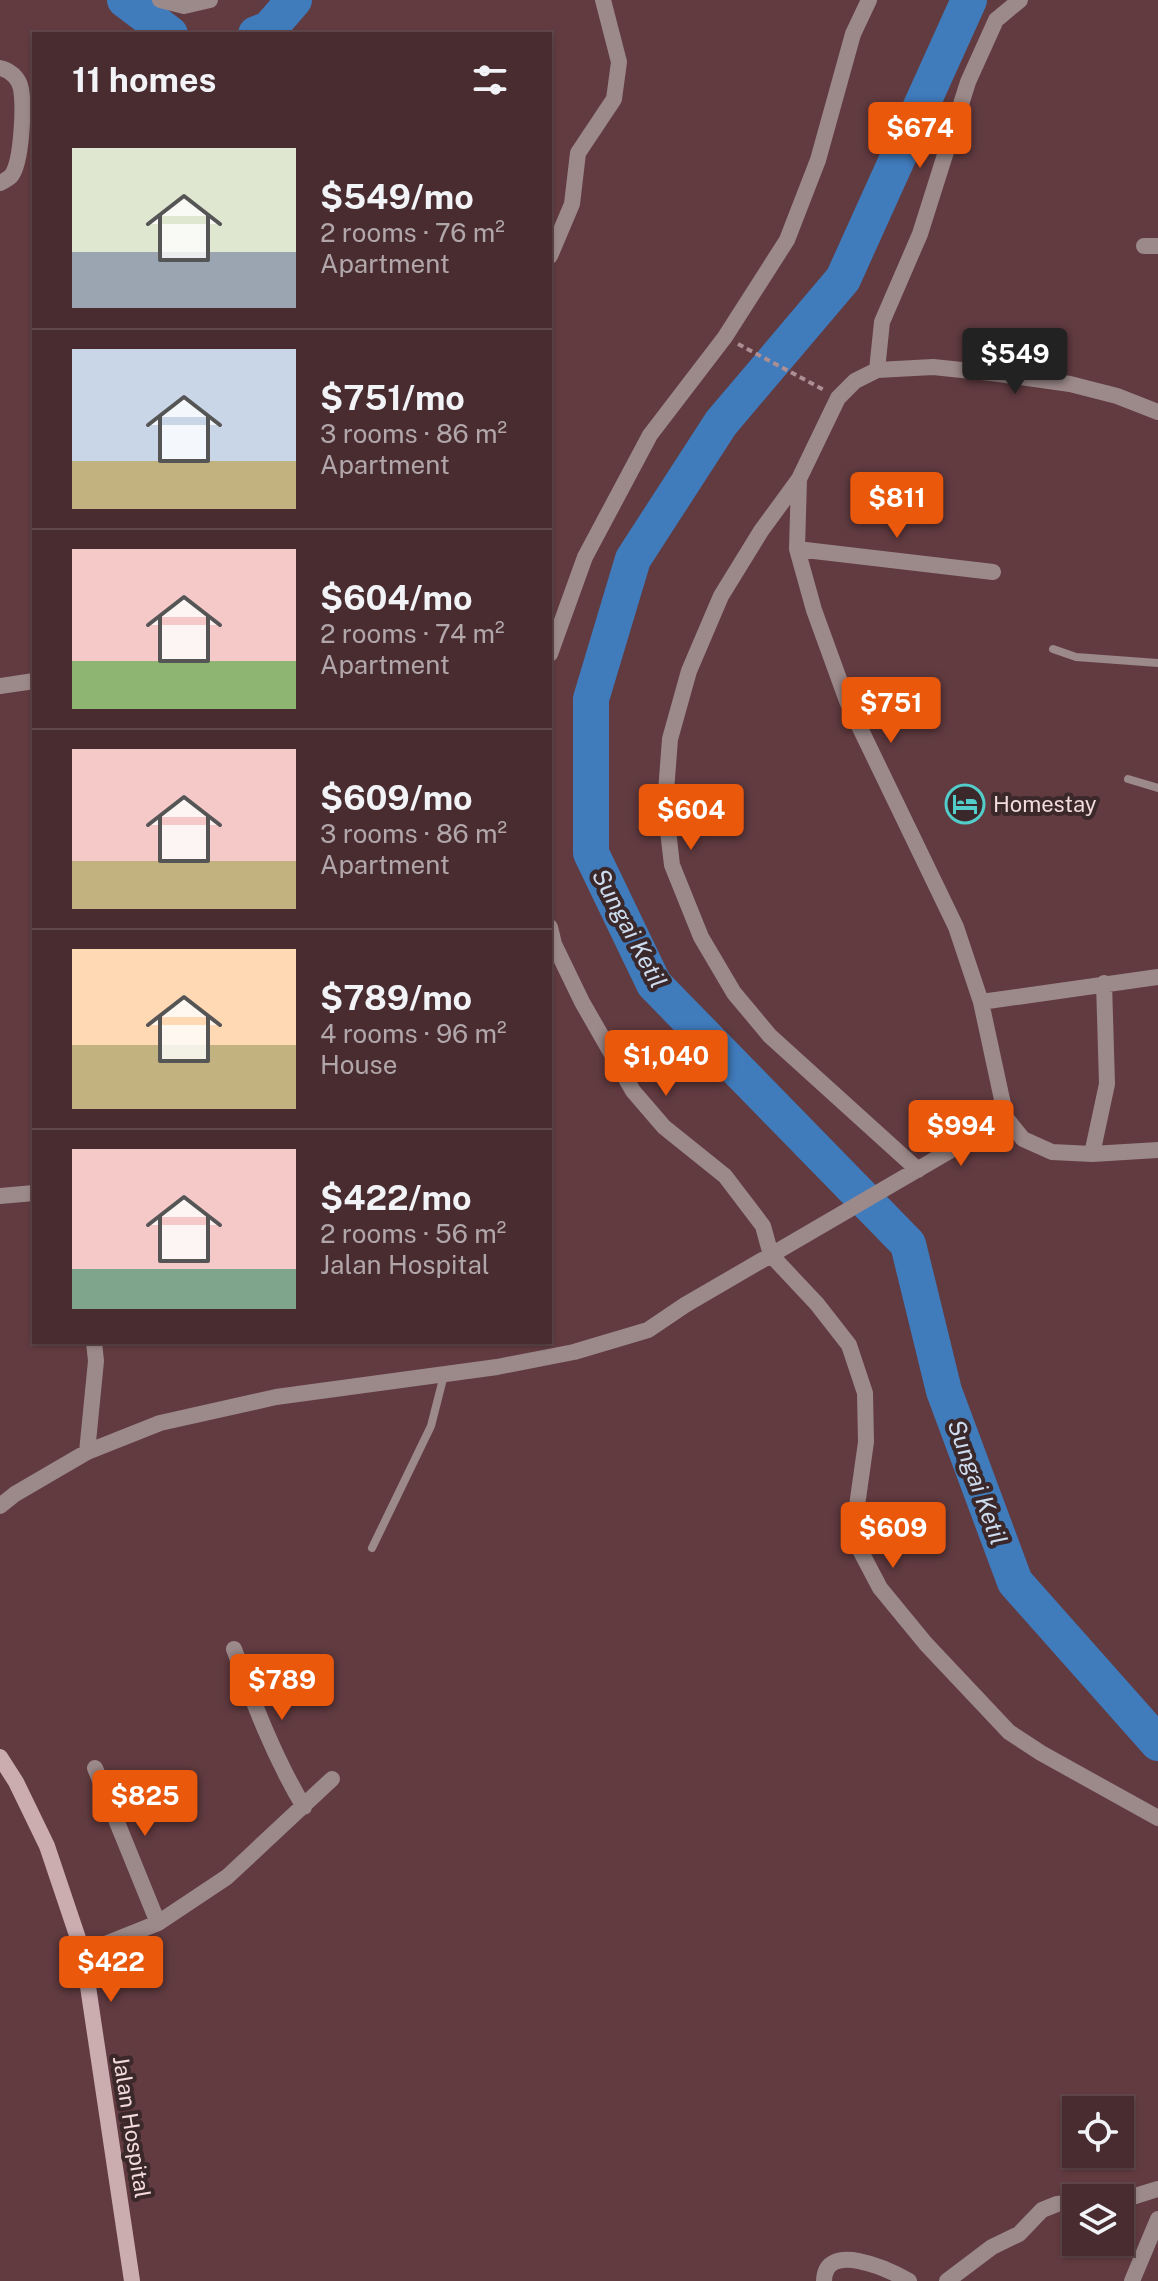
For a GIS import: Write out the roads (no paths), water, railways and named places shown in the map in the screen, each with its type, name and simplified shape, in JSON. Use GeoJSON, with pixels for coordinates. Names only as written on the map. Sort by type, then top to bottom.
{"type":"FeatureCollection","features":[{"type":"Feature","properties":{"kind":"main road","name":"Jalan Hospital"},"geometry":{"type":"LineString","coordinates":[[0,1757],[16,1782],[47,1846],[83,1953],[132,2281]]}},
{"type":"Feature","properties":{"kind":"street"},"geometry":{"type":"LineString","coordinates":[[160,0],[184,6],[210,0]]}},
{"type":"Feature","properties":{"kind":"street"},"geometry":{"type":"LineString","coordinates":[[552,251],[572,204],[578,153],[614,99],[619,62],[603,0]]}},
{"type":"Feature","properties":{"kind":"street"},"geometry":{"type":"LineString","coordinates":[[552,648],[585,557],[650,435],[725,337],[787,240],[818,160],[853,34],[869,0]]}},
{"type":"Feature","properties":{"kind":"street"},"geometry":{"type":"LineString","coordinates":[[877,370],[882,322],[920,234],[968,82],[996,20],[1020,0]]}},
{"type":"Feature","properties":{"kind":"street"},"geometry":{"type":"LineString","coordinates":[[0,68],[16,78],[21,88],[21,147],[11,175],[0,183]]}},
{"type":"Feature","properties":{"kind":"street"},"geometry":{"type":"LineString","coordinates":[[918,1170],[770,1036],[734,993],[701,937],[672,865],[665,805],[670,739],[689,671],[721,596],[761,531],[799,479],[838,398],[855,381],[877,370],[933,367],[1070,384],[1117,396],[1158,412]]}},
{"type":"Feature","properties":{"kind":"street"},"geometry":{"type":"LineString","coordinates":[[799,479],[797,549],[814,610],[847,701],[956,927],[981,1002],[1006,1118],[1023,1139],[1052,1152],[1092,1154],[1158,1150]]}},
{"type":"Feature","properties":{"kind":"street"},"geometry":{"type":"LineString","coordinates":[[797,549],[993,572]]}},
{"type":"Feature","properties":{"kind":"street"},"geometry":{"type":"LineString","coordinates":[[0,686],[32,681]]}},
{"type":"Feature","properties":{"kind":"street"},"geometry":{"type":"LineString","coordinates":[[552,944],[633,1091],[664,1127],[725,1176],[763,1226],[771,1255],[817,1304],[849,1345],[865,1393],[866,1442],[856,1513],[860,1550],[880,1588],[926,1644],[1009,1732],[1158,1818]]}},
{"type":"Feature","properties":{"kind":"street"},"geometry":{"type":"LineString","coordinates":[[981,1002],[1158,977]]}},
{"type":"Feature","properties":{"kind":"street"},"geometry":{"type":"LineString","coordinates":[[1092,1154],[1107,1084],[1104,983]]}},
{"type":"Feature","properties":{"kind":"street"},"geometry":{"type":"LineString","coordinates":[[0,1506],[87,1452],[160,1423],[276,1397],[444,1375],[574,1352],[648,1330],[685,1305],[1006,1118]]}},
{"type":"Feature","properties":{"kind":"street"},"geometry":{"type":"LineString","coordinates":[[0,1196],[32,1193]]}},
{"type":"Feature","properties":{"kind":"street"},"geometry":{"type":"LineString","coordinates":[[87,1452],[96,1361],[94,1344]]}},
{"type":"Feature","properties":{"kind":"street"},"geometry":{"type":"LineString","coordinates":[[234,1649],[260,1723],[286,1778],[304,1807]]}},
{"type":"Feature","properties":{"kind":"street"},"geometry":{"type":"LineString","coordinates":[[95,1768],[158,1923]]}},
{"type":"Feature","properties":{"kind":"street"},"geometry":{"type":"LineString","coordinates":[[83,1953],[158,1923],[227,1877],[332,1779]]}},
{"type":"Feature","properties":{"kind":"street"},"geometry":{"type":"LineString","coordinates":[[1134,2196],[1158,2189]]}},
{"type":"Feature","properties":{"kind":"street"},"geometry":{"type":"LineString","coordinates":[[947,2281],[992,2247],[1019,2234],[1042,2210],[1062,2203]]}},
{"type":"Feature","properties":{"kind":"street"},"geometry":{"type":"LineString","coordinates":[[1132,2281],[1158,2219]]}},
{"type":"Feature","properties":{"kind":"street"},"geometry":{"type":"LineString","coordinates":[[824,2281],[827,2265],[839,2260],[877,2266],[909,2281]]}},
{"type":"Feature","properties":{"kind":"lane"},"geometry":{"type":"LineString","coordinates":[[1053,649],[1097,660],[1158,663]]}},
{"type":"Feature","properties":{"kind":"lane"},"geometry":{"type":"LineString","coordinates":[[1128,779],[1158,788]]}},
{"type":"Feature","properties":{"kind":"lane"},"geometry":{"type":"LineString","coordinates":[[372,1548],[431,1426],[444,1375]]}},
{"type":"Feature","properties":{"kind":"waterway"},"geometry":{"type":"LineString","coordinates":[[125,0],[167,32]]}},
{"type":"Feature","properties":{"kind":"waterway"},"geometry":{"type":"LineString","coordinates":[[261,32],[269,29],[294,0]]}},
{"type":"Feature","properties":{"kind":"waterway","name":"Sungai Ketil"},"geometry":{"type":"LineString","coordinates":[[969,0],[843,279],[721,423],[633,559],[591,699],[591,853],[654,984],[908,1244],[944,1391],[1015,1582],[1158,1743]]}},
{"type":"Feature","properties":{"kind":"place","name":"Homestay"},"geometry":{"type":"Point","coordinates":[965,804]}}]}
